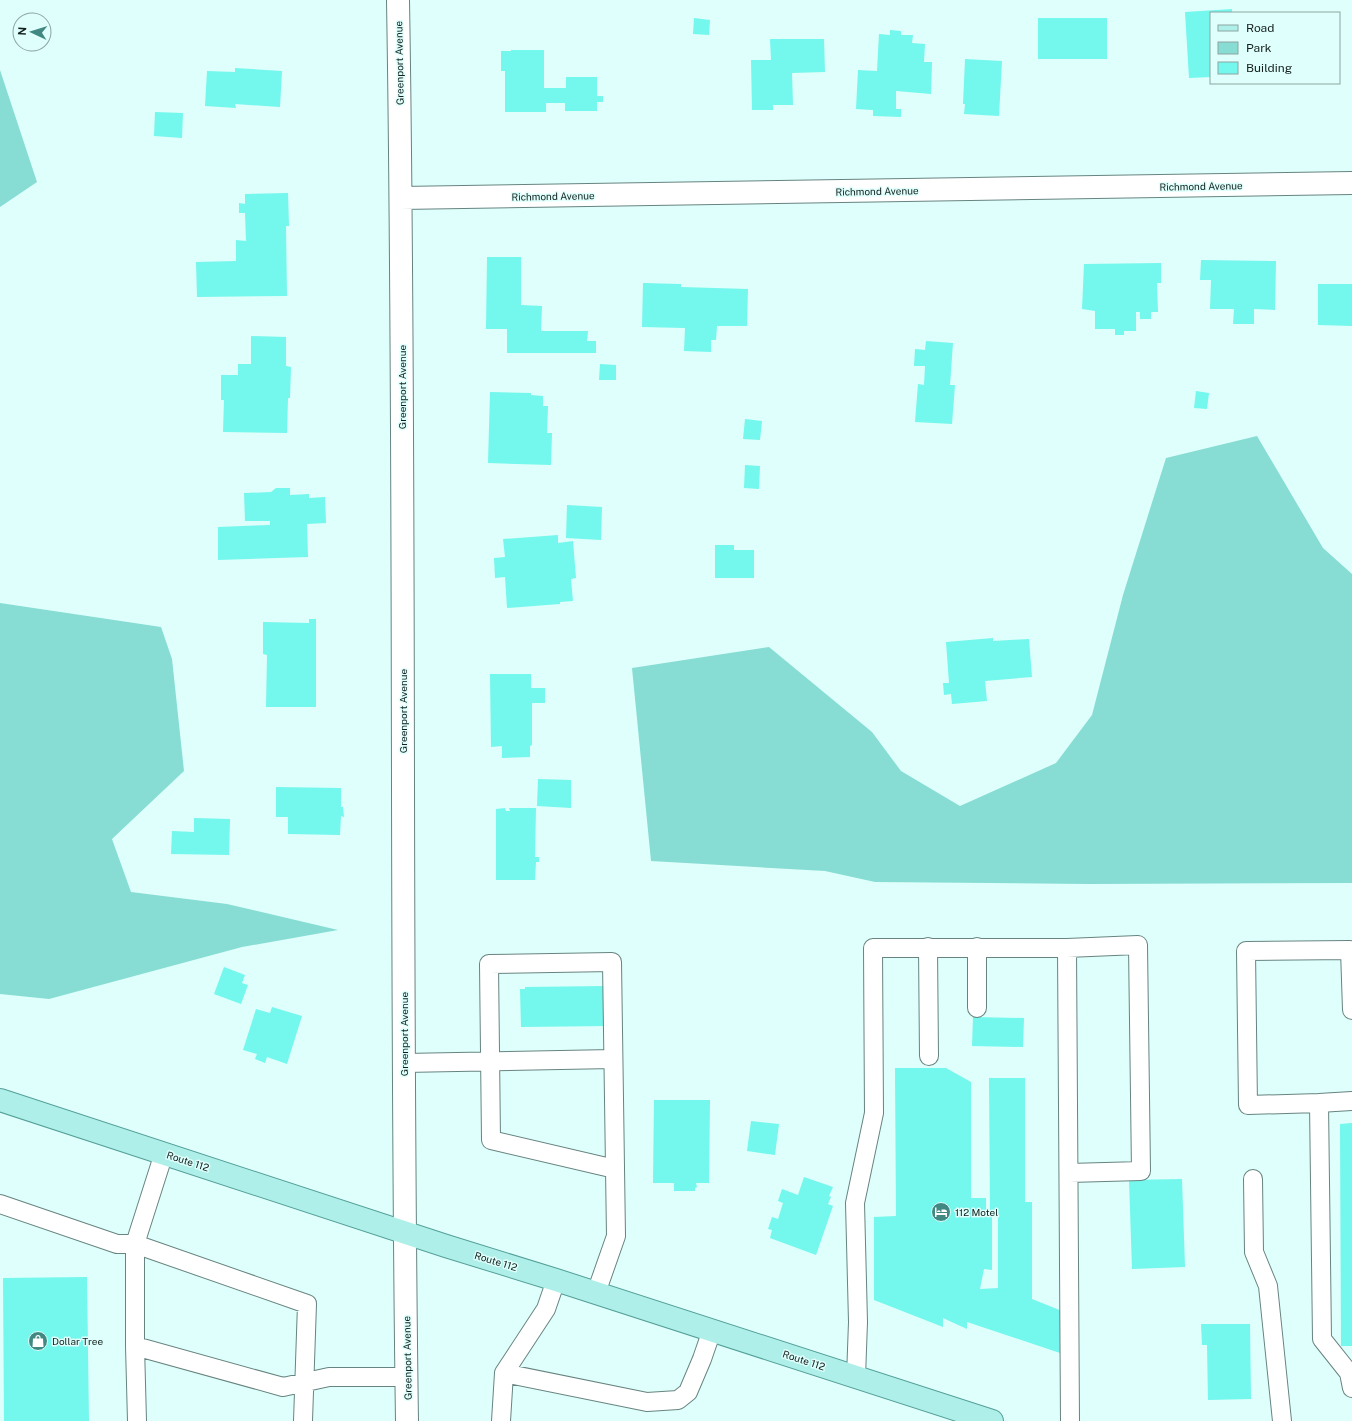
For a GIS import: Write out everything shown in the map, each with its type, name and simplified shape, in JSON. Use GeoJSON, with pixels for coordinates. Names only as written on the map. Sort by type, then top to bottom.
{"type":"FeatureCollection","features":[{"type":"Feature","properties":{"kind":"main road","name":"Route 112"},"geometry":{"type":"LineString","coordinates":[[0,1100],[405,1231],[446,1246],[992,1421]]}},
{"type":"Feature","properties":{"kind":"street","name":"Greenport Avenue"},"geometry":{"type":"LineString","coordinates":[[398,0],[401,198],[404,1063],[407,1421]]}},
{"type":"Feature","properties":{"kind":"street","name":"Richmond Avenue"},"geometry":{"type":"LineString","coordinates":[[401,198],[1352,184]]}},
{"type":"Feature","properties":{"kind":"lane"},"geometry":{"type":"LineString","coordinates":[[856,1377],[858,1322],[855,1203],[874,1113],[873,948],[1067,948],[1138,945],[1141,1171],[1069,1172]]}},
{"type":"Feature","properties":{"kind":"lane"},"geometry":{"type":"LineString","coordinates":[[928,947],[929,1056]]}},
{"type":"Feature","properties":{"kind":"lane"},"geometry":{"type":"LineString","coordinates":[[977,947],[977,1008]]}},
{"type":"Feature","properties":{"kind":"lane"},"geometry":{"type":"LineString","coordinates":[[1067,948],[1070,1421]]}},
{"type":"Feature","properties":{"kind":"lane"},"geometry":{"type":"LineString","coordinates":[[1352,1010],[1350,950],[1246,952],[1248,1105],[1352,1101]]}},
{"type":"Feature","properties":{"kind":"lane"},"geometry":{"type":"LineString","coordinates":[[596,1293],[616,1236],[612,962],[490,964],[491,1140],[615,1169]]}},
{"type":"Feature","properties":{"kind":"lane"},"geometry":{"type":"LineString","coordinates":[[404,1063],[613,1059]]}},
{"type":"Feature","properties":{"kind":"lane"},"geometry":{"type":"LineString","coordinates":[[1319,1103],[1322,1339],[1349,1373],[1352,1388]]}},
{"type":"Feature","properties":{"kind":"lane"},"geometry":{"type":"LineString","coordinates":[[137,1421],[135,1244],[164,1153]]}},
{"type":"Feature","properties":{"kind":"lane"},"geometry":{"type":"LineString","coordinates":[[1253,1179],[1254,1252],[1268,1286],[1282,1421]]}},
{"type":"Feature","properties":{"kind":"lane"},"geometry":{"type":"LineString","coordinates":[[0,1204],[117,1244],[135,1244],[307,1304],[303,1421]]}},
{"type":"Feature","properties":{"kind":"lane"},"geometry":{"type":"LineString","coordinates":[[501,1421],[504,1373],[546,1309],[556,1280]]}},
{"type":"Feature","properties":{"kind":"lane"},"geometry":{"type":"LineString","coordinates":[[504,1373],[647,1402],[678,1400],[688,1392],[712,1330]]}},
{"type":"Feature","properties":{"kind":"lane"},"geometry":{"type":"LineString","coordinates":[[135,1346],[282,1387],[329,1377],[407,1377]]}},
{"type":"Feature","properties":{"kind":"green space"},"geometry":{"type":"Polygon","coordinates":[[[0,70],[37,182],[0,207],[0,70]]]}},
{"type":"Feature","properties":{"kind":"green space"},"geometry":{"type":"Polygon","coordinates":[[[1257,436],[1323,548],[1352,574],[1352,883],[1088,884],[875,882],[825,871],[651,861],[632,668],[769,647],[872,732],[901,771],[960,806],[1056,763],[1092,715],[1123,595],[1166,458],[1257,436]]]}},
{"type":"Feature","properties":{"kind":"green space"},"geometry":{"type":"Polygon","coordinates":[[[0,603],[161,627],[172,659],[184,771],[112,839],[131,892],[227,904],[338,930],[242,947],[49,999],[0,994],[0,603]]]}},
{"type":"Feature","properties":{"kind":"building"},"geometry":{"type":"Polygon","coordinates":[[[1232,9],[1232,12],[1210,12],[1210,77],[1189,78],[1185,12],[1232,9]]]}},
{"type":"Feature","properties":{"kind":"building"},"geometry":{"type":"Polygon","coordinates":[[[694,18],[710,20],[709,35],[693,34],[694,18]]]}},
{"type":"Feature","properties":{"kind":"building"},"geometry":{"type":"Polygon","coordinates":[[[1038,18],[1107,18],[1107,59],[1038,59],[1038,18]]]}},
{"type":"Feature","properties":{"kind":"building"},"geometry":{"type":"Polygon","coordinates":[[[890,30],[901,31],[901,35],[913,35],[912,43],[925,44],[924,62],[932,62],[931,94],[896,91],[896,109],[901,109],[901,117],[873,116],[873,110],[856,109],[858,70],[877,71],[879,34],[890,35],[890,30]]]}},
{"type":"Feature","properties":{"kind":"building"},"geometry":{"type":"Polygon","coordinates":[[[770,39],[824,39],[825,72],[792,73],[793,105],[773,105],[773,110],[752,110],[751,60],[771,60],[770,39]]]}},
{"type":"Feature","properties":{"kind":"building"},"geometry":{"type":"Polygon","coordinates":[[[544,50],[544,88],[566,88],[566,77],[597,77],[597,96],[603,96],[603,102],[597,102],[597,111],[565,111],[565,103],[546,103],[546,112],[505,112],[505,71],[501,71],[501,51],[544,50]]]}},
{"type":"Feature","properties":{"kind":"building"},"geometry":{"type":"Polygon","coordinates":[[[965,59],[1002,61],[999,116],[964,114],[965,59]]]}},
{"type":"Feature","properties":{"kind":"building"},"geometry":{"type":"Polygon","coordinates":[[[235,68],[282,71],[280,107],[235,104],[236,108],[205,106],[207,71],[235,72],[235,68]]]}},
{"type":"Feature","properties":{"kind":"building"},"geometry":{"type":"Polygon","coordinates":[[[155,112],[183,113],[182,138],[154,136],[155,112]]]}},
{"type":"Feature","properties":{"kind":"building"},"geometry":{"type":"Polygon","coordinates":[[[288,193],[289,226],[286,226],[287,296],[197,297],[196,262],[236,261],[236,240],[246,241],[245,213],[239,213],[239,203],[245,204],[245,194],[288,193]]]}},
{"type":"Feature","properties":{"kind":"building"},"geometry":{"type":"Polygon","coordinates":[[[487,257],[521,257],[521,305],[542,306],[541,331],[588,331],[587,341],[596,341],[596,353],[507,353],[507,329],[486,329],[487,257]]]}},
{"type":"Feature","properties":{"kind":"building"},"geometry":{"type":"Polygon","coordinates":[[[1201,260],[1276,261],[1275,310],[1254,309],[1254,324],[1233,324],[1234,309],[1210,309],[1211,280],[1200,280],[1201,260]]]}},
{"type":"Feature","properties":{"kind":"building"},"geometry":{"type":"Polygon","coordinates":[[[1161,263],[1161,283],[1157,283],[1158,312],[1151,312],[1151,319],[1140,319],[1140,312],[1136,312],[1136,331],[1124,331],[1124,335],[1115,335],[1115,329],[1095,329],[1095,311],[1082,309],[1084,264],[1161,263]]]}},
{"type":"Feature","properties":{"kind":"building"},"geometry":{"type":"Polygon","coordinates":[[[643,283],[681,284],[681,287],[748,289],[747,326],[717,326],[716,340],[711,340],[711,352],[684,351],[685,328],[642,327],[643,283]]]}},
{"type":"Feature","properties":{"kind":"building"},"geometry":{"type":"Polygon","coordinates":[[[1318,284],[1352,284],[1352,326],[1318,325],[1318,284]]]}},
{"type":"Feature","properties":{"kind":"building"},"geometry":{"type":"Polygon","coordinates":[[[251,336],[286,337],[286,366],[291,367],[287,433],[223,432],[224,400],[221,400],[221,375],[238,375],[238,364],[251,364],[251,336]]]}},
{"type":"Feature","properties":{"kind":"building"},"geometry":{"type":"Polygon","coordinates":[[[926,341],[953,343],[950,385],[955,385],[952,424],[915,422],[918,384],[924,385],[925,366],[914,366],[915,349],[925,350],[926,341]]]}},
{"type":"Feature","properties":{"kind":"building"},"geometry":{"type":"Polygon","coordinates":[[[600,364],[616,365],[616,380],[599,380],[600,364]]]}},
{"type":"Feature","properties":{"kind":"building"},"geometry":{"type":"Polygon","coordinates":[[[1196,391],[1209,393],[1207,409],[1194,408],[1196,391]]]}},
{"type":"Feature","properties":{"kind":"building"},"geometry":{"type":"Polygon","coordinates":[[[490,392],[531,393],[531,395],[543,396],[543,406],[548,406],[547,433],[552,433],[551,465],[488,463],[490,392]]]}},
{"type":"Feature","properties":{"kind":"building"},"geometry":{"type":"Polygon","coordinates":[[[745,419],[762,421],[760,440],[743,439],[745,419]]]}},
{"type":"Feature","properties":{"kind":"building"},"geometry":{"type":"Polygon","coordinates":[[[745,465],[760,466],[759,489],[744,488],[745,465]]]}},
{"type":"Feature","properties":{"kind":"building"},"geometry":{"type":"Polygon","coordinates":[[[276,488],[290,488],[290,495],[309,494],[309,498],[325,497],[326,523],[307,524],[308,557],[218,560],[218,527],[270,525],[270,521],[245,521],[244,493],[271,492],[276,488]]]}},
{"type":"Feature","properties":{"kind":"building"},"geometry":{"type":"Polygon","coordinates":[[[567,505],[602,507],[601,540],[566,538],[567,505]]]}},
{"type":"Feature","properties":{"kind":"building"},"geometry":{"type":"Polygon","coordinates":[[[558,535],[558,543],[573,541],[576,578],[571,579],[573,601],[560,602],[560,604],[507,608],[505,577],[495,578],[494,558],[505,557],[503,539],[558,535]]]}},
{"type":"Feature","properties":{"kind":"building"},"geometry":{"type":"Polygon","coordinates":[[[715,545],[734,545],[734,550],[754,550],[754,578],[715,578],[715,545]]]}},
{"type":"Feature","properties":{"kind":"building"},"geometry":{"type":"Polygon","coordinates":[[[309,619],[316,619],[316,707],[266,707],[267,655],[263,654],[263,622],[309,623],[309,619]]]}},
{"type":"Feature","properties":{"kind":"building"},"geometry":{"type":"Polygon","coordinates":[[[993,638],[993,641],[1029,639],[1032,677],[985,681],[987,701],[952,704],[951,694],[944,695],[943,683],[949,683],[946,642],[993,638]]]}},
{"type":"Feature","properties":{"kind":"building"},"geometry":{"type":"Polygon","coordinates":[[[490,674],[531,674],[531,688],[545,688],[545,703],[532,703],[532,745],[530,746],[530,757],[502,758],[502,746],[491,747],[490,674]]]}},
{"type":"Feature","properties":{"kind":"building"},"geometry":{"type":"Polygon","coordinates":[[[538,779],[571,780],[571,808],[537,806],[538,779]]]}},
{"type":"Feature","properties":{"kind":"building"},"geometry":{"type":"Polygon","coordinates":[[[276,787],[341,788],[341,807],[343,807],[344,817],[341,816],[340,835],[288,834],[288,817],[276,817],[276,787]]]}},
{"type":"Feature","properties":{"kind":"building"},"geometry":{"type":"Polygon","coordinates":[[[505,808],[506,811],[510,811],[509,808],[536,808],[535,857],[539,857],[539,862],[536,862],[535,880],[496,880],[496,809],[505,808]]]}},
{"type":"Feature","properties":{"kind":"building"},"geometry":{"type":"Polygon","coordinates":[[[194,818],[230,819],[229,855],[171,854],[172,831],[194,832],[194,818]]]}},
{"type":"Feature","properties":{"kind":"building"},"geometry":{"type":"Polygon","coordinates":[[[224,967],[245,975],[242,983],[248,985],[241,1004],[214,994],[224,967]]]}},
{"type":"Feature","properties":{"kind":"building"},"geometry":{"type":"Polygon","coordinates":[[[604,986],[607,1026],[521,1027],[520,989],[525,989],[525,987],[604,986]]]}},
{"type":"Feature","properties":{"kind":"building"},"geometry":{"type":"Polygon","coordinates":[[[272,1007],[302,1016],[287,1064],[267,1057],[265,1063],[255,1059],[257,1054],[243,1050],[256,1009],[270,1013],[272,1007]]]}},
{"type":"Feature","properties":{"kind":"building"},"geometry":{"type":"Polygon","coordinates":[[[973,1017],[1024,1018],[1023,1047],[972,1046],[973,1017]]]}},
{"type":"Feature","properties":{"kind":"building","name":"112 Motel"},"geometry":{"type":"Polygon","coordinates":[[[895,1068],[946,1068],[971,1082],[971,1198],[986,1198],[986,1214],[992,1214],[992,1270],[984,1269],[980,1289],[998,1288],[998,1210],[990,1210],[989,1078],[1025,1078],[1025,1202],[1032,1202],[1032,1299],[1062,1311],[1063,1354],[967,1322],[967,1329],[943,1318],[943,1327],[874,1300],[874,1217],[896,1216],[895,1068]]]}},
{"type":"Feature","properties":{"kind":"building"},"geometry":{"type":"Polygon","coordinates":[[[654,1100],[710,1100],[709,1183],[696,1183],[697,1187],[695,1188],[695,1191],[674,1191],[674,1183],[653,1183],[654,1100]]]}},
{"type":"Feature","properties":{"kind":"building"},"geometry":{"type":"Polygon","coordinates":[[[751,1121],[779,1124],[775,1155],[747,1151],[751,1121]]]}},
{"type":"Feature","properties":{"kind":"building"},"geometry":{"type":"Polygon","coordinates":[[[1352,1123],[1352,1346],[1341,1346],[1340,1124],[1352,1123]]]}},
{"type":"Feature","properties":{"kind":"building"},"geometry":{"type":"Polygon","coordinates":[[[804,1177],[833,1187],[829,1196],[831,1197],[828,1204],[833,1206],[816,1255],[770,1238],[772,1230],[768,1229],[772,1217],[778,1219],[783,1203],[778,1201],[782,1189],[798,1195],[804,1177]]]}},
{"type":"Feature","properties":{"kind":"building"},"geometry":{"type":"Polygon","coordinates":[[[1182,1179],[1185,1267],[1132,1269],[1129,1180],[1182,1179]]]}},
{"type":"Feature","properties":{"kind":"building"},"geometry":{"type":"Polygon","coordinates":[[[87,1277],[89,1421],[4,1421],[3,1278],[87,1277]]]}},
{"type":"Feature","properties":{"kind":"building"},"geometry":{"type":"Polygon","coordinates":[[[1201,1324],[1250,1324],[1251,1399],[1208,1400],[1207,1345],[1202,1345],[1201,1324]]]}},
{"type":"Feature","properties":{"kind":"place","name":"112 Motel"},"geometry":{"type":"Point","coordinates":[941,1212]}},
{"type":"Feature","properties":{"kind":"place","name":"Dollar Tree"},"geometry":{"type":"Point","coordinates":[38,1341]}}]}
